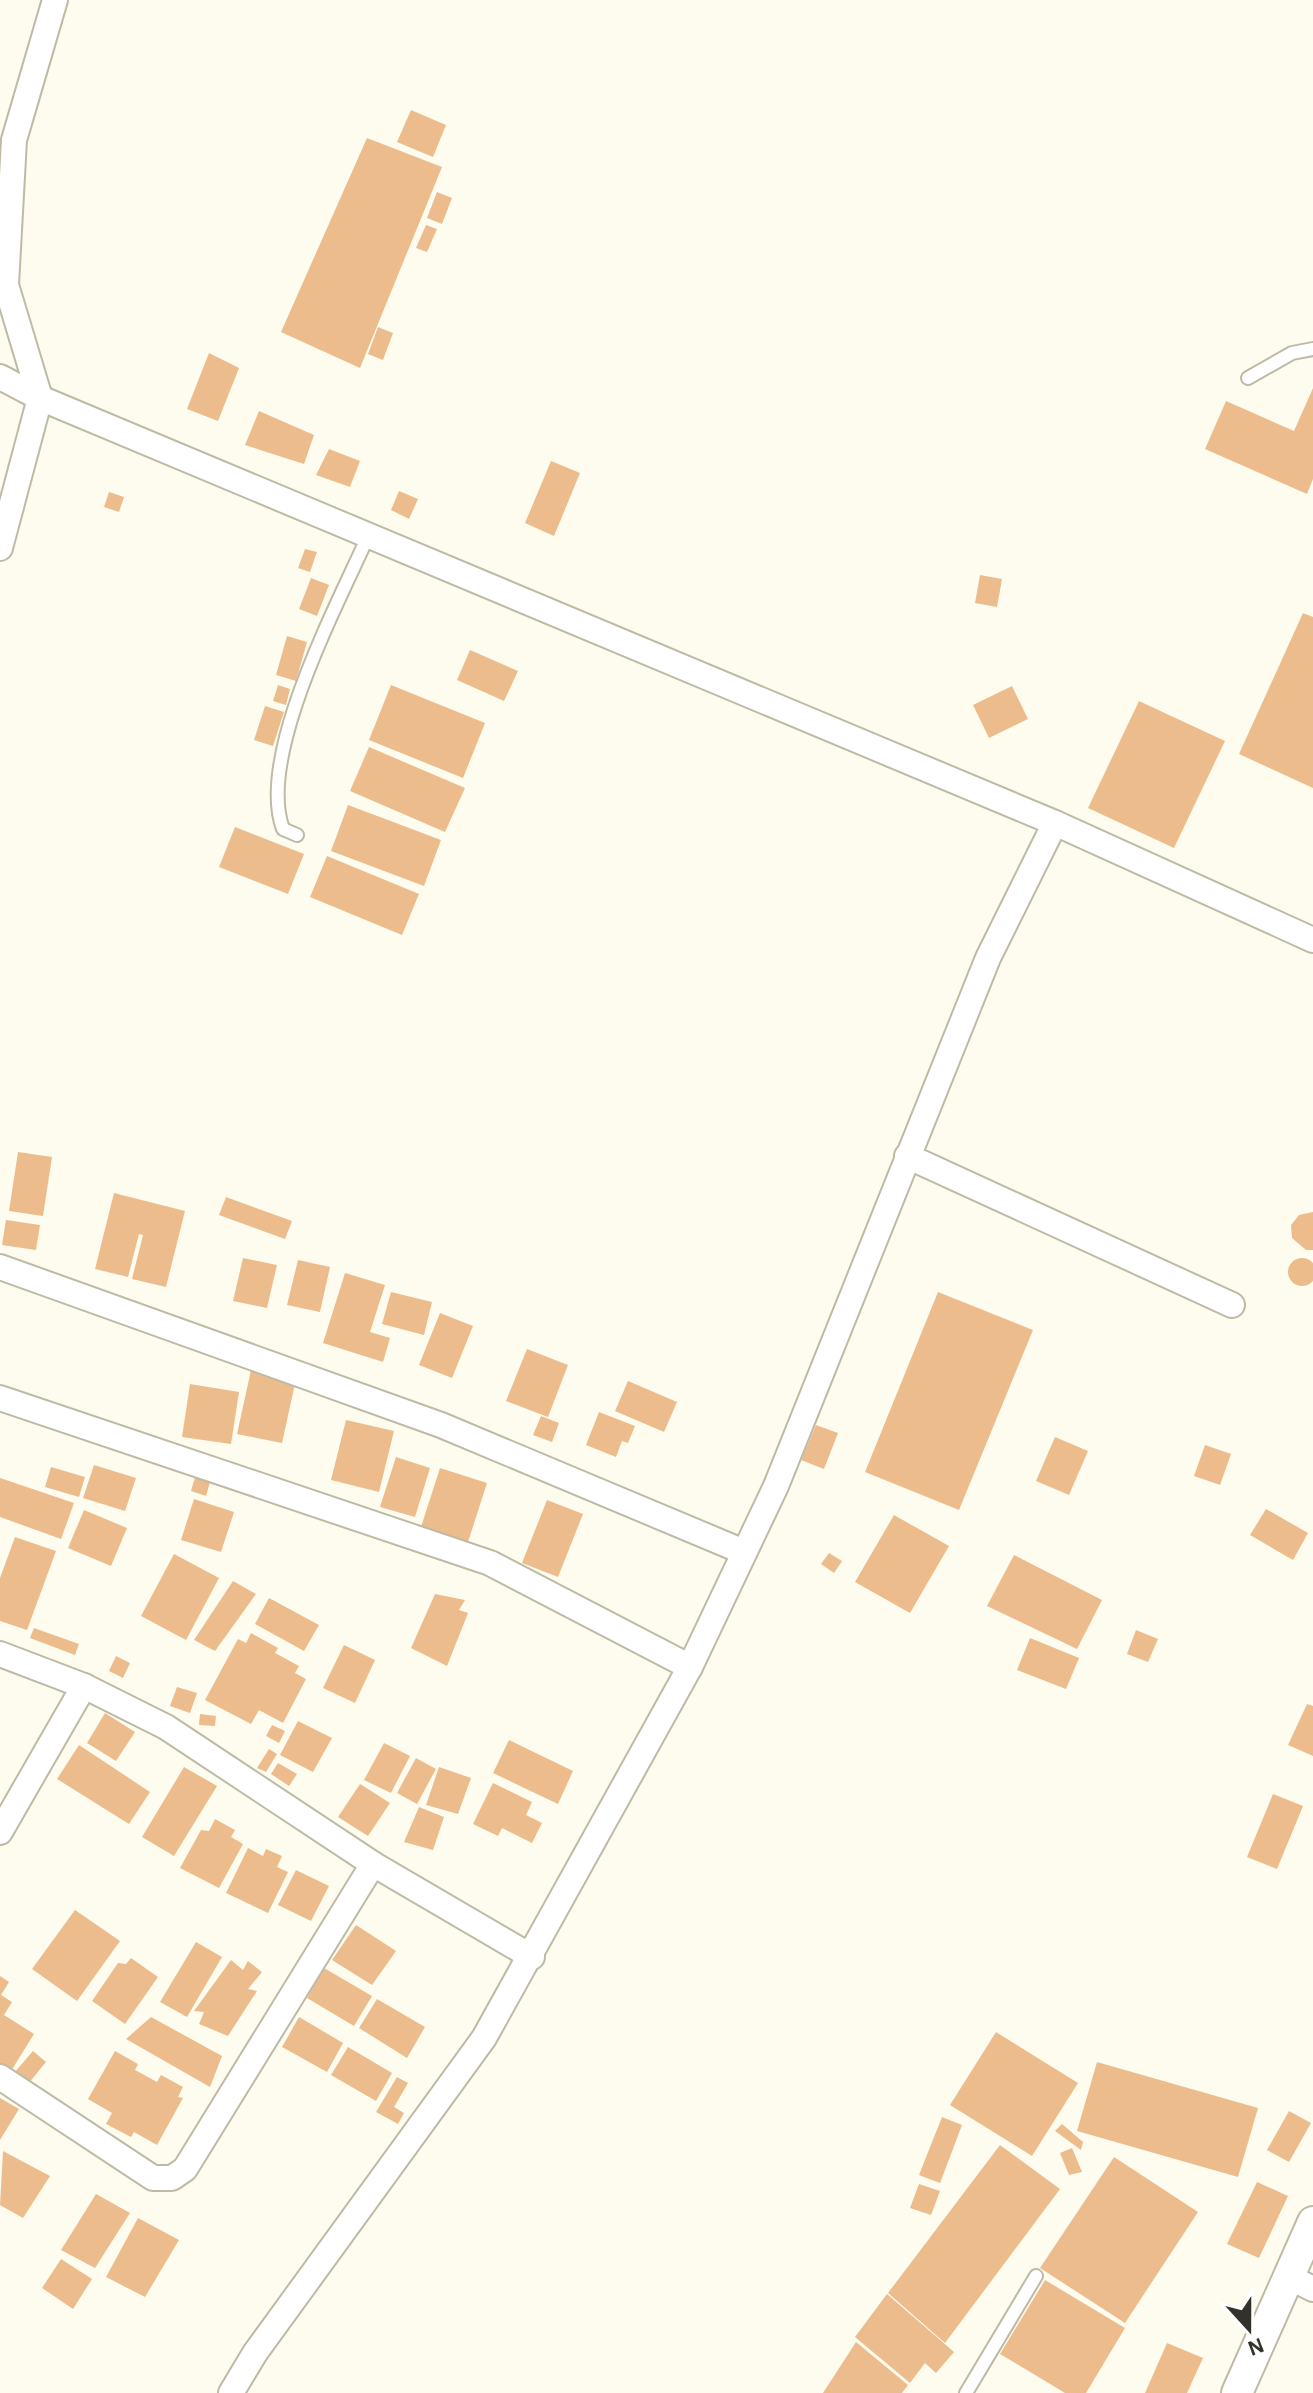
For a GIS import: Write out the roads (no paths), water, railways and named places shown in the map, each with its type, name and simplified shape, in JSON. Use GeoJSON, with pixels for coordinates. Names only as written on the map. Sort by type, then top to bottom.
{"type":"FeatureCollection","features":[{"type":"Feature","properties":{"kind":"street"},"geometry":{"type":"LineString","coordinates":[[0,548],[40,398],[6,285],[14,140],[55,0]]}},
{"type":"Feature","properties":{"kind":"street"},"geometry":{"type":"LineString","coordinates":[[0,377],[40,398],[1055,823],[1313,940]]}},
{"type":"Feature","properties":{"kind":"street"},"geometry":{"type":"LineString","coordinates":[[231,2393],[255,2353],[484,2038],[532,1957],[690,1667],[776,1486],[988,958],[1055,823]]}},
{"type":"Feature","properties":{"kind":"street"},"geometry":{"type":"LineString","coordinates":[[907,1156],[1232,1305]]}},
{"type":"Feature","properties":{"kind":"street"},"geometry":{"type":"LineString","coordinates":[[0,1267],[441,1425],[744,1552]]}},
{"type":"Feature","properties":{"kind":"street"},"geometry":{"type":"LineString","coordinates":[[0,1398],[490,1563],[690,1667]]}},
{"type":"Feature","properties":{"kind":"street"},"geometry":{"type":"LineString","coordinates":[[0,1654],[84,1686],[166,1727],[373,1864],[532,1957]]}},
{"type":"Feature","properties":{"kind":"street"},"geometry":{"type":"LineString","coordinates":[[0,1832],[84,1686]]}},
{"type":"Feature","properties":{"kind":"street"},"geometry":{"type":"LineString","coordinates":[[0,2077],[153,2178],[172,2178],[185,2169],[228,2102],[373,1864]]}},
{"type":"Feature","properties":{"kind":"street"},"geometry":{"type":"LineString","coordinates":[[1237,2393],[1301,2283],[1313,2222]]}},
{"type":"Feature","properties":{"kind":"lane"},"geometry":{"type":"LineString","coordinates":[[1248,378],[1292,353],[1313,349]]}},
{"type":"Feature","properties":{"kind":"lane"},"geometry":{"type":"LineString","coordinates":[[297,835],[283,829],[276,811],[280,759],[307,677],[369,534]]}},
{"type":"Feature","properties":{"kind":"lane"},"geometry":{"type":"LineString","coordinates":[[966,2393],[1036,2276]]}}]}
